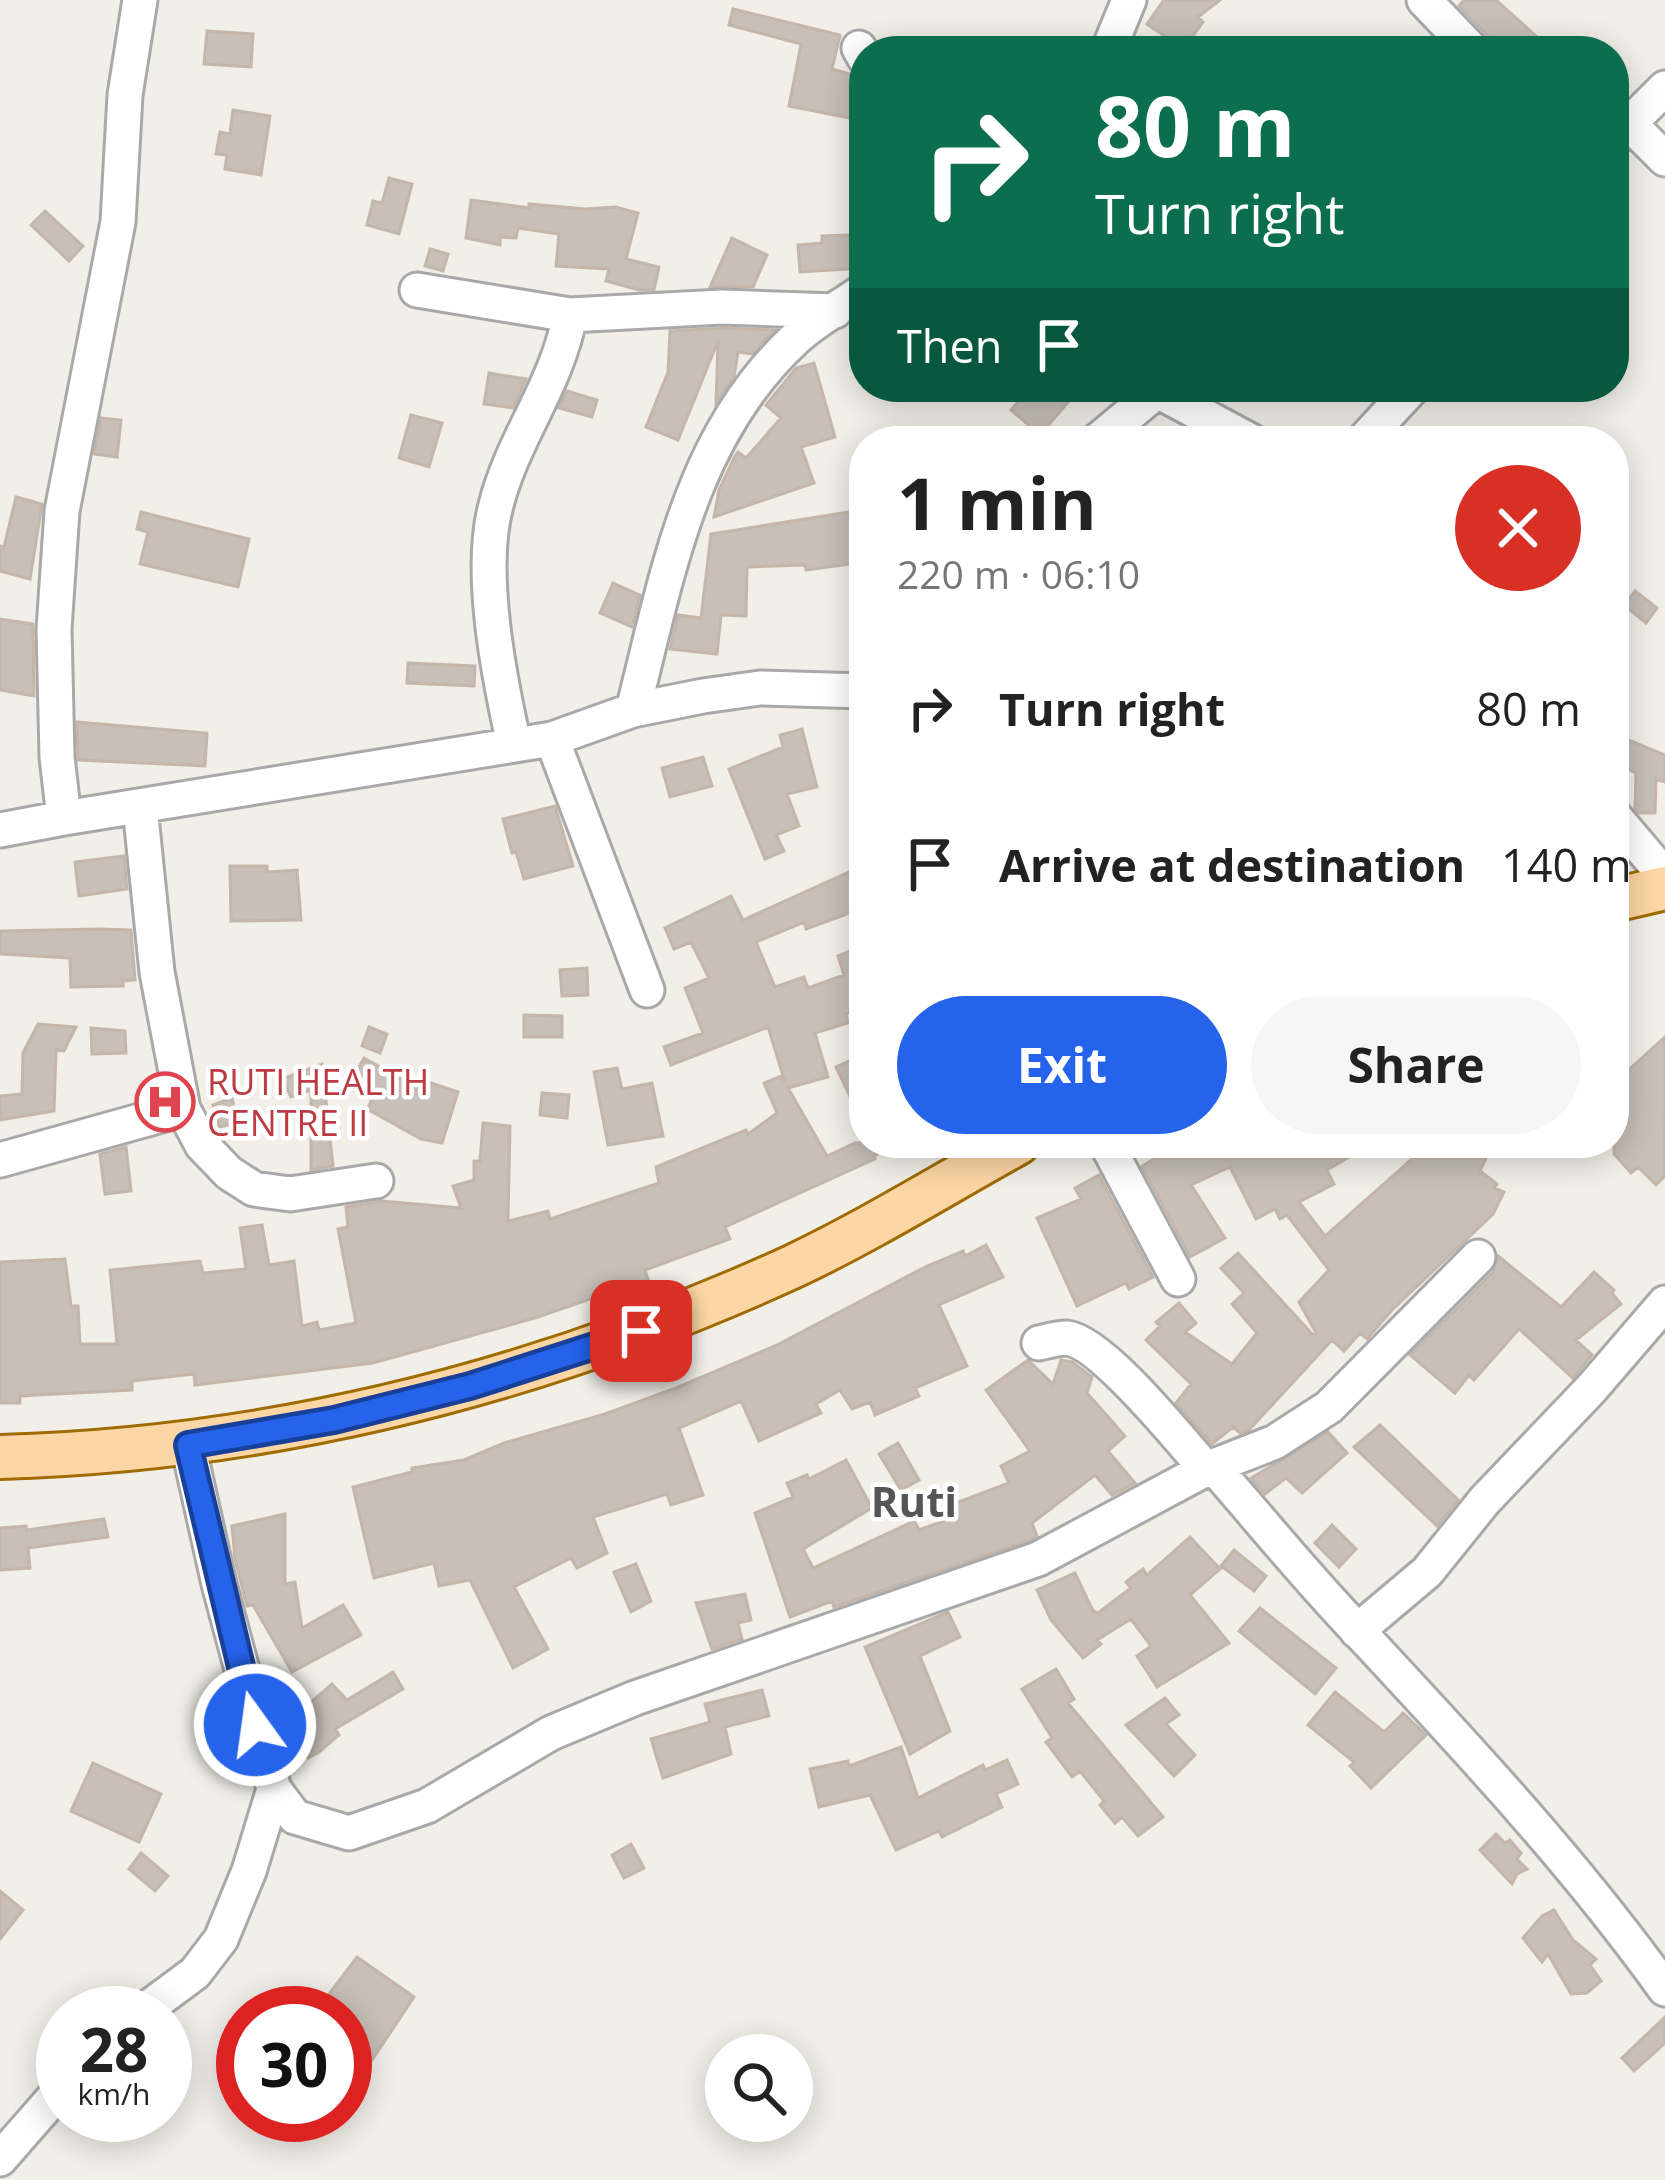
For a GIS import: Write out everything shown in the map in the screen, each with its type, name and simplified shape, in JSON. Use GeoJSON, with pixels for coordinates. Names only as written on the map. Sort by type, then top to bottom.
{"type":"FeatureCollection","features":[{"type":"Feature","properties":{"kind":"main road"},"geometry":{"type":"LineString","coordinates":[[1629,896],[1665,888]]}},
{"type":"Feature","properties":{"kind":"main road"},"geometry":{"type":"LineString","coordinates":[[0,1457],[188,1445],[334,1420],[470,1386],[641,1331],[799,1263],[991,1158]]}},
{"type":"Feature","properties":{"kind":"street"},"geometry":{"type":"LineString","coordinates":[[64,818],[54,629],[62,511],[118,222],[125,94],[140,0]]}},
{"type":"Feature","properties":{"kind":"street"},"geometry":{"type":"LineString","coordinates":[[1114,36],[1129,0]]}},
{"type":"Feature","properties":{"kind":"street"},"geometry":{"type":"LineString","coordinates":[[1424,0],[1459,36]]}},
{"type":"Feature","properties":{"kind":"street"},"geometry":{"type":"LineString","coordinates":[[1629,125],[1665,88]]}},
{"type":"Feature","properties":{"kind":"street"},"geometry":{"type":"LineString","coordinates":[[1629,136],[1665,159]]}},
{"type":"Feature","properties":{"kind":"street"},"geometry":{"type":"LineString","coordinates":[[417,290],[570,315],[640,308],[835,310]]}},
{"type":"Feature","properties":{"kind":"street"},"geometry":{"type":"LineString","coordinates":[[633,710],[684,512],[709,455],[754,382],[799,336],[849,300]]}},
{"type":"Feature","properties":{"kind":"street"},"geometry":{"type":"LineString","coordinates":[[514,744],[496,654],[489,547],[495,506],[564,347],[570,315]]}},
{"type":"Feature","properties":{"kind":"street"},"geometry":{"type":"LineString","coordinates":[[1113,426],[1140,402]]}},
{"type":"Feature","properties":{"kind":"street"},"geometry":{"type":"LineString","coordinates":[[1178,402],[1223,426]]}},
{"type":"Feature","properties":{"kind":"street"},"geometry":{"type":"LineString","coordinates":[[1377,426],[1399,402]]}},
{"type":"Feature","properties":{"kind":"street"},"geometry":{"type":"LineString","coordinates":[[0,830],[552,739],[633,710],[760,688],[849,691]]}},
{"type":"Feature","properties":{"kind":"street"},"geometry":{"type":"LineString","coordinates":[[552,739],[647,990]]}},
{"type":"Feature","properties":{"kind":"street"},"geometry":{"type":"LineString","coordinates":[[140,806],[158,972],[183,1109],[202,1145],[229,1173],[254,1189],[290,1194],[376,1181]]}},
{"type":"Feature","properties":{"kind":"street"},"geometry":{"type":"LineString","coordinates":[[1629,833],[1665,876]]}},
{"type":"Feature","properties":{"kind":"street"},"geometry":{"type":"LineString","coordinates":[[0,1160],[183,1109]]}},
{"type":"Feature","properties":{"kind":"street"},"geometry":{"type":"LineString","coordinates":[[1114,1158],[1178,1279]]}},
{"type":"Feature","properties":{"kind":"street"},"geometry":{"type":"LineString","coordinates":[[188,1445],[229,1624],[274,1789],[296,1817],[349,1833],[427,1806],[551,1732],[635,1698],[1038,1559],[1209,1467],[1274,1442],[1329,1407],[1478,1257]]}},
{"type":"Feature","properties":{"kind":"street"},"geometry":{"type":"LineString","coordinates":[[1357,1631],[1426,1573],[1485,1500],[1665,1303]]}},
{"type":"Feature","properties":{"kind":"street"},"geometry":{"type":"LineString","coordinates":[[1039,1343],[1065,1338],[1082,1343],[1117,1371],[1536,1824],[1603,1902],[1665,1988]]}},
{"type":"Feature","properties":{"kind":"street"},"geometry":{"type":"LineString","coordinates":[[177,1986],[195,1973],[221,1939],[249,1871],[274,1789]]}},
{"type":"Feature","properties":{"kind":"street"},"geometry":{"type":"LineString","coordinates":[[0,2159],[36,2118]]}},
{"type":"Feature","properties":{"kind":"building"},"geometry":{"type":"Polygon","coordinates":[[[1164,0],[1220,0],[1198,17],[1203,22],[1193,36],[1165,36],[1147,24],[1164,0]]]}},
{"type":"Feature","properties":{"kind":"building"},"geometry":{"type":"Polygon","coordinates":[[[1464,0],[1496,0],[1536,36],[1488,36],[1459,6],[1464,0]]]}},
{"type":"Feature","properties":{"kind":"building"},"geometry":{"type":"Polygon","coordinates":[[[733,9],[840,35],[832,69],[849,74],[849,118],[789,106],[801,44],[729,25],[733,9]]]}},
{"type":"Feature","properties":{"kind":"building"},"geometry":{"type":"Polygon","coordinates":[[[207,31],[253,34],[251,67],[204,64],[207,31]]]}},
{"type":"Feature","properties":{"kind":"building"},"geometry":{"type":"Polygon","coordinates":[[[233,110],[270,116],[261,175],[225,169],[227,155],[216,154],[220,132],[230,134],[233,110]]]}},
{"type":"Feature","properties":{"kind":"building"},"geometry":{"type":"Polygon","coordinates":[[[389,178],[412,184],[399,234],[367,225],[373,201],[382,203],[389,178]]]}},
{"type":"Feature","properties":{"kind":"building"},"geometry":{"type":"Polygon","coordinates":[[[471,200],[529,208],[529,204],[615,207],[638,213],[626,259],[659,267],[654,290],[606,281],[609,269],[556,266],[559,234],[518,228],[516,238],[500,237],[500,245],[466,238],[471,200]]]}},
{"type":"Feature","properties":{"kind":"building"},"geometry":{"type":"Polygon","coordinates":[[[45,211],[83,246],[69,261],[31,225],[45,211]]]}},
{"type":"Feature","properties":{"kind":"building"},"geometry":{"type":"Polygon","coordinates":[[[849,235],[849,269],[800,272],[798,245],[822,243],[822,236],[849,235]]]}},
{"type":"Feature","properties":{"kind":"building"},"geometry":{"type":"Polygon","coordinates":[[[732,238],[767,255],[753,287],[710,287],[732,238]]]}},
{"type":"Feature","properties":{"kind":"building"},"geometry":{"type":"Polygon","coordinates":[[[430,249],[448,254],[443,271],[425,266],[430,249]]]}},
{"type":"Feature","properties":{"kind":"building"},"geometry":{"type":"Polygon","coordinates":[[[775,330],[752,354],[738,352],[734,377],[716,403],[718,341],[678,440],[646,427],[668,372],[670,331],[775,330]]]}},
{"type":"Feature","properties":{"kind":"building"},"geometry":{"type":"Polygon","coordinates":[[[814,363],[835,437],[801,447],[814,483],[714,517],[719,490],[735,456],[738,452],[746,458],[781,418],[766,405],[796,368],[814,363]]]}},
{"type":"Feature","properties":{"kind":"building"},"geometry":{"type":"Polygon","coordinates":[[[489,373],[526,379],[513,408],[484,404],[489,373]]]}},
{"type":"Feature","properties":{"kind":"building"},"geometry":{"type":"Polygon","coordinates":[[[567,391],[597,400],[592,417],[559,408],[567,391]]]}},
{"type":"Feature","properties":{"kind":"building"},"geometry":{"type":"Polygon","coordinates":[[[1018,402],[1068,402],[1048,426],[1030,426],[1011,410],[1018,402]]]}},
{"type":"Feature","properties":{"kind":"building"},"geometry":{"type":"Polygon","coordinates":[[[411,415],[442,423],[429,467],[399,458],[411,415]]]}},
{"type":"Feature","properties":{"kind":"building"},"geometry":{"type":"Polygon","coordinates":[[[101,418],[121,420],[117,457],[94,454],[101,418]]]}},
{"type":"Feature","properties":{"kind":"building"},"geometry":{"type":"Polygon","coordinates":[[[16,497],[42,504],[30,579],[0,571],[0,546],[4,547],[16,497]]]}},
{"type":"Feature","properties":{"kind":"building"},"geometry":{"type":"Polygon","coordinates":[[[141,512],[249,539],[238,587],[140,564],[148,532],[137,529],[141,512]]]}},
{"type":"Feature","properties":{"kind":"building"},"geometry":{"type":"Polygon","coordinates":[[[849,512],[849,564],[806,570],[805,565],[747,567],[746,616],[721,615],[717,654],[670,649],[678,615],[701,618],[711,534],[849,512]]]}},
{"type":"Feature","properties":{"kind":"building"},"geometry":{"type":"Polygon","coordinates":[[[613,583],[640,595],[632,627],[600,613],[613,583]]]}},
{"type":"Feature","properties":{"kind":"building"},"geometry":{"type":"Polygon","coordinates":[[[1635,591],[1657,608],[1646,623],[1629,609],[1635,591]]]}},
{"type":"Feature","properties":{"kind":"building"},"geometry":{"type":"Polygon","coordinates":[[[0,619],[33,624],[34,696],[0,690],[0,619]]]}},
{"type":"Feature","properties":{"kind":"building"},"geometry":{"type":"Polygon","coordinates":[[[408,663],[475,666],[474,686],[407,683],[408,663]]]}},
{"type":"Feature","properties":{"kind":"building"},"geometry":{"type":"Polygon","coordinates":[[[77,722],[207,733],[205,766],[78,760],[77,722]]]}},
{"type":"Feature","properties":{"kind":"building"},"geometry":{"type":"Polygon","coordinates":[[[802,729],[817,787],[787,794],[799,826],[776,835],[784,851],[765,859],[729,769],[783,747],[780,735],[802,729]]]}},
{"type":"Feature","properties":{"kind":"building"},"geometry":{"type":"Polygon","coordinates":[[[1629,740],[1665,755],[1665,782],[1656,779],[1655,813],[1635,809],[1636,773],[1629,770],[1629,740]]]}},
{"type":"Feature","properties":{"kind":"building"},"geometry":{"type":"Polygon","coordinates":[[[703,757],[712,786],[670,797],[662,768],[703,757]]]}},
{"type":"Feature","properties":{"kind":"building"},"geometry":{"type":"Polygon","coordinates":[[[555,806],[573,866],[524,879],[503,819],[555,806]]]}},
{"type":"Feature","properties":{"kind":"building"},"geometry":{"type":"Polygon","coordinates":[[[124,856],[127,889],[79,896],[75,862],[124,856]]]}},
{"type":"Feature","properties":{"kind":"building"},"geometry":{"type":"Polygon","coordinates":[[[230,866],[267,866],[267,872],[297,870],[301,920],[231,921],[230,866]]]}},
{"type":"Feature","properties":{"kind":"building"},"geometry":{"type":"Polygon","coordinates":[[[849,872],[849,913],[806,929],[804,922],[756,942],[775,987],[804,977],[808,988],[844,975],[838,956],[849,951],[848,1023],[815,1033],[828,1077],[788,1088],[827,1156],[849,1146],[849,1158],[875,1159],[725,1227],[730,1239],[645,1270],[648,1279],[535,1318],[373,1363],[195,1385],[194,1374],[132,1381],[132,1390],[20,1396],[20,1403],[0,1403],[0,1262],[65,1259],[71,1306],[78,1306],[80,1344],[117,1344],[110,1270],[200,1261],[203,1273],[246,1269],[240,1228],[262,1225],[269,1265],[294,1261],[302,1326],[317,1322],[319,1330],[356,1323],[338,1229],[348,1227],[346,1207],[382,1201],[461,1208],[453,1186],[474,1180],[483,1123],[510,1126],[508,1221],[548,1211],[550,1219],[659,1183],[656,1167],[746,1130],[748,1134],[777,1113],[764,1083],[781,1076],[785,1082],[768,1027],[671,1065],[664,1047],[703,1033],[685,988],[709,978],[691,942],[674,949],[665,928],[731,896],[743,920],[849,872]]]}},
{"type":"Feature","properties":{"kind":"building"},"geometry":{"type":"Polygon","coordinates":[[[131,930],[135,980],[123,981],[123,986],[71,987],[70,958],[0,954],[0,931],[131,930]]]}},
{"type":"Feature","properties":{"kind":"building"},"geometry":{"type":"Polygon","coordinates":[[[587,968],[588,995],[562,996],[560,970],[587,968]]]}},
{"type":"Feature","properties":{"kind":"building"},"geometry":{"type":"Polygon","coordinates":[[[524,1015],[562,1016],[562,1037],[524,1037],[524,1015]]]}},
{"type":"Feature","properties":{"kind":"building"},"geometry":{"type":"Polygon","coordinates":[[[38,1024],[76,1027],[64,1051],[56,1050],[54,1111],[0,1120],[0,1096],[22,1094],[23,1053],[38,1024]]]}},
{"type":"Feature","properties":{"kind":"building"},"geometry":{"type":"Polygon","coordinates":[[[369,1027],[387,1034],[380,1053],[362,1046],[369,1027]]]}},
{"type":"Feature","properties":{"kind":"building"},"geometry":{"type":"Polygon","coordinates":[[[91,1028],[125,1031],[126,1053],[92,1054],[91,1028]]]}},
{"type":"Feature","properties":{"kind":"building"},"geometry":{"type":"Polygon","coordinates":[[[1665,1037],[1665,1176],[1656,1185],[1638,1167],[1631,1173],[1618,1158],[1629,1158],[1629,1069],[1665,1037]]]}},
{"type":"Feature","properties":{"kind":"building"},"geometry":{"type":"Polygon","coordinates":[[[364,1058],[428,1094],[431,1083],[458,1092],[442,1143],[421,1139],[367,1109],[372,1100],[348,1087],[364,1058]]]}},
{"type":"Feature","properties":{"kind":"building"},"geometry":{"type":"Polygon","coordinates":[[[849,1061],[849,1094],[836,1067],[849,1061]]]}},
{"type":"Feature","properties":{"kind":"building"},"geometry":{"type":"Polygon","coordinates":[[[322,1064],[333,1166],[311,1170],[311,1090],[291,1097],[282,1079],[322,1064]]]}},
{"type":"Feature","properties":{"kind":"building"},"geometry":{"type":"Polygon","coordinates":[[[617,1068],[622,1089],[652,1083],[663,1136],[608,1145],[594,1072],[617,1068]]]}},
{"type":"Feature","properties":{"kind":"building"},"geometry":{"type":"Polygon","coordinates":[[[542,1093],[569,1095],[567,1118],[540,1115],[542,1093]]]}},
{"type":"Feature","properties":{"kind":"building"},"geometry":{"type":"Polygon","coordinates":[[[232,1098],[238,1123],[219,1127],[213,1105],[232,1098]]]}},
{"type":"Feature","properties":{"kind":"building"},"geometry":{"type":"Polygon","coordinates":[[[126,1147],[131,1191],[105,1194],[100,1154],[126,1147]]]}},
{"type":"Feature","properties":{"kind":"building"},"geometry":{"type":"Polygon","coordinates":[[[1156,1158],[1347,1158],[1327,1170],[1334,1184],[1299,1202],[1325,1236],[1414,1158],[1486,1158],[1480,1171],[1504,1192],[1493,1214],[1367,1339],[1360,1333],[1344,1351],[1332,1340],[1249,1430],[1240,1433],[1233,1427],[1212,1444],[1176,1403],[1191,1384],[1146,1340],[1160,1326],[1156,1322],[1179,1303],[1196,1323],[1185,1332],[1232,1364],[1257,1333],[1232,1304],[1244,1293],[1221,1268],[1238,1253],[1313,1335],[1299,1302],[1329,1270],[1287,1215],[1280,1219],[1275,1209],[1256,1219],[1230,1167],[1191,1185],[1225,1238],[1190,1257],[1142,1166],[1156,1158]]]}},
{"type":"Feature","properties":{"kind":"building"},"geometry":{"type":"Polygon","coordinates":[[[1099,1175],[1153,1277],[1129,1289],[1126,1283],[1077,1306],[1037,1218],[1081,1199],[1075,1188],[1099,1175]]]}},
{"type":"Feature","properties":{"kind":"building"},"geometry":{"type":"Polygon","coordinates":[[[986,1245],[1003,1277],[939,1305],[967,1366],[915,1388],[919,1396],[875,1415],[870,1402],[852,1409],[840,1390],[816,1404],[821,1413],[759,1441],[741,1401],[679,1428],[703,1495],[671,1505],[667,1494],[593,1517],[607,1553],[577,1568],[571,1558],[514,1587],[548,1649],[513,1668],[470,1580],[439,1586],[434,1563],[374,1578],[353,1487],[412,1472],[412,1468],[464,1460],[676,1388],[777,1345],[925,1267],[986,1245]]]}},
{"type":"Feature","properties":{"kind":"building"},"geometry":{"type":"Polygon","coordinates":[[[1498,1256],[1561,1307],[1594,1272],[1614,1290],[1621,1304],[1576,1340],[1592,1355],[1573,1378],[1519,1329],[1474,1380],[1469,1375],[1455,1393],[1410,1355],[1493,1272],[1498,1256]]]}},
{"type":"Feature","properties":{"kind":"building"},"geometry":{"type":"Polygon","coordinates":[[[1028,1360],[1053,1384],[1061,1360],[1092,1377],[1087,1393],[1125,1436],[1108,1451],[1135,1483],[1112,1495],[1095,1475],[1032,1523],[1037,1536],[1030,1540],[834,1607],[832,1601],[790,1617],[755,1513],[793,1497],[787,1483],[807,1475],[809,1479],[846,1460],[872,1508],[803,1549],[813,1568],[910,1523],[915,1522],[919,1530],[952,1518],[948,1506],[1009,1483],[1001,1466],[1030,1451],[986,1390],[1028,1360]]]}},
{"type":"Feature","properties":{"kind":"building"},"geometry":{"type":"Polygon","coordinates":[[[1380,1425],[1458,1500],[1437,1526],[1354,1447],[1380,1425]]]}},
{"type":"Feature","properties":{"kind":"building"},"geometry":{"type":"Polygon","coordinates":[[[1328,1432],[1347,1453],[1302,1493],[1286,1478],[1265,1494],[1251,1478],[1328,1432]]]}},
{"type":"Feature","properties":{"kind":"building"},"geometry":{"type":"Polygon","coordinates":[[[898,1443],[919,1480],[901,1490],[879,1454],[898,1443]]]}},
{"type":"Feature","properties":{"kind":"building"},"geometry":{"type":"Polygon","coordinates":[[[285,1514],[285,1584],[295,1582],[302,1628],[343,1605],[361,1635],[292,1672],[253,1605],[247,1606],[232,1526],[285,1514]]]}},
{"type":"Feature","properties":{"kind":"building"},"geometry":{"type":"Polygon","coordinates":[[[104,1519],[108,1537],[28,1548],[30,1568],[0,1570],[0,1528],[26,1526],[27,1530],[104,1519]]]}},
{"type":"Feature","properties":{"kind":"building"},"geometry":{"type":"Polygon","coordinates":[[[1332,1525],[1356,1549],[1339,1567],[1315,1543],[1332,1525]]]}},
{"type":"Feature","properties":{"kind":"building"},"geometry":{"type":"Polygon","coordinates":[[[1190,1537],[1220,1569],[1190,1595],[1229,1643],[1157,1687],[1137,1656],[1151,1646],[1131,1619],[1097,1640],[1101,1644],[1083,1658],[1051,1620],[1037,1590],[1075,1573],[1098,1613],[1131,1588],[1126,1582],[1143,1569],[1147,1575],[1190,1537]]]}},
{"type":"Feature","properties":{"kind":"building"},"geometry":{"type":"Polygon","coordinates":[[[1234,1550],[1266,1576],[1254,1591],[1221,1566],[1234,1550]]]}},
{"type":"Feature","properties":{"kind":"building"},"geometry":{"type":"Polygon","coordinates":[[[636,1564],[651,1601],[631,1612],[614,1572],[636,1564]]]}},
{"type":"Feature","properties":{"kind":"building"},"geometry":{"type":"Polygon","coordinates":[[[745,1594],[751,1620],[738,1623],[742,1639],[712,1649],[696,1603],[745,1594]]]}},
{"type":"Feature","properties":{"kind":"building"},"geometry":{"type":"Polygon","coordinates":[[[1260,1608],[1336,1668],[1315,1694],[1239,1631],[1260,1608]]]}},
{"type":"Feature","properties":{"kind":"building"},"geometry":{"type":"Polygon","coordinates":[[[948,1612],[960,1637],[920,1656],[950,1731],[910,1754],[865,1647],[948,1612]]]}},
{"type":"Feature","properties":{"kind":"building"},"geometry":{"type":"Polygon","coordinates":[[[1056,1669],[1074,1699],[1068,1703],[1163,1817],[1138,1836],[1122,1817],[1115,1823],[1080,1771],[1072,1777],[1046,1742],[1052,1738],[1022,1689],[1056,1669]]]}},
{"type":"Feature","properties":{"kind":"building"},"geometry":{"type":"Polygon","coordinates":[[[393,1672],[403,1689],[335,1729],[339,1735],[319,1752],[308,1758],[293,1741],[300,1734],[289,1721],[332,1684],[347,1700],[393,1672]]]}},
{"type":"Feature","properties":{"kind":"building"},"geometry":{"type":"Polygon","coordinates":[[[762,1690],[769,1716],[725,1727],[731,1754],[663,1778],[651,1739],[710,1722],[705,1704],[762,1690]]]}},
{"type":"Feature","properties":{"kind":"building"},"geometry":{"type":"Polygon","coordinates":[[[1335,1692],[1384,1732],[1403,1713],[1426,1735],[1371,1788],[1350,1766],[1354,1762],[1308,1725],[1335,1692]]]}},
{"type":"Feature","properties":{"kind":"building"},"geometry":{"type":"Polygon","coordinates":[[[1165,1698],[1179,1715],[1166,1724],[1195,1755],[1174,1776],[1126,1725],[1165,1698]]]}},
{"type":"Feature","properties":{"kind":"building"},"geometry":{"type":"Polygon","coordinates":[[[901,1747],[918,1798],[983,1765],[985,1770],[1007,1760],[1018,1784],[996,1794],[1002,1807],[942,1837],[939,1831],[896,1850],[870,1795],[819,1807],[810,1769],[848,1761],[849,1766],[901,1747]]]}},
{"type":"Feature","properties":{"kind":"building"},"geometry":{"type":"Polygon","coordinates":[[[93,1763],[161,1794],[139,1842],[71,1811],[93,1763]]]}},
{"type":"Feature","properties":{"kind":"building"},"geometry":{"type":"Polygon","coordinates":[[[1496,1834],[1505,1843],[1510,1840],[1527,1869],[1512,1884],[1480,1850],[1496,1834]]]}},
{"type":"Feature","properties":{"kind":"building"},"geometry":{"type":"Polygon","coordinates":[[[631,1844],[644,1868],[624,1878],[612,1855],[631,1844]]]}},
{"type":"Feature","properties":{"kind":"building"},"geometry":{"type":"Polygon","coordinates":[[[141,1853],[168,1876],[155,1891],[129,1869],[141,1853]]]}},
{"type":"Feature","properties":{"kind":"building"},"geometry":{"type":"Polygon","coordinates":[[[0,1891],[23,1910],[0,1939],[0,1891]]]}},
{"type":"Feature","properties":{"kind":"building"},"geometry":{"type":"Polygon","coordinates":[[[1554,1910],[1573,1940],[1596,1959],[1590,1965],[1601,1981],[1587,1993],[1571,1994],[1548,1954],[1542,1962],[1523,1938],[1554,1910]]]}},
{"type":"Feature","properties":{"kind":"building"},"geometry":{"type":"Polygon","coordinates":[[[357,1957],[414,1997],[372,2060],[372,1986],[335,1986],[357,1957]]]}},
{"type":"Feature","properties":{"kind":"building"},"geometry":{"type":"Polygon","coordinates":[[[1665,2017],[1665,2043],[1634,2071],[1622,2058],[1665,2017]]]}},
{"type":"Feature","properties":{"kind":"place","name":"RUTI HEALTH CENTRE II"},"geometry":{"type":"Point","coordinates":[165,1102]}},
{"type":"Feature","properties":{"kind":"district","name":"Ruti"},"geometry":{"type":"Point","coordinates":[914,1500]}},
{"type":"Feature","properties":{"kind":"route"},"geometry":{"type":"LineString","coordinates":[[255,1725],[188,1445],[334,1420],[470,1386],[641,1331]]}}]}
